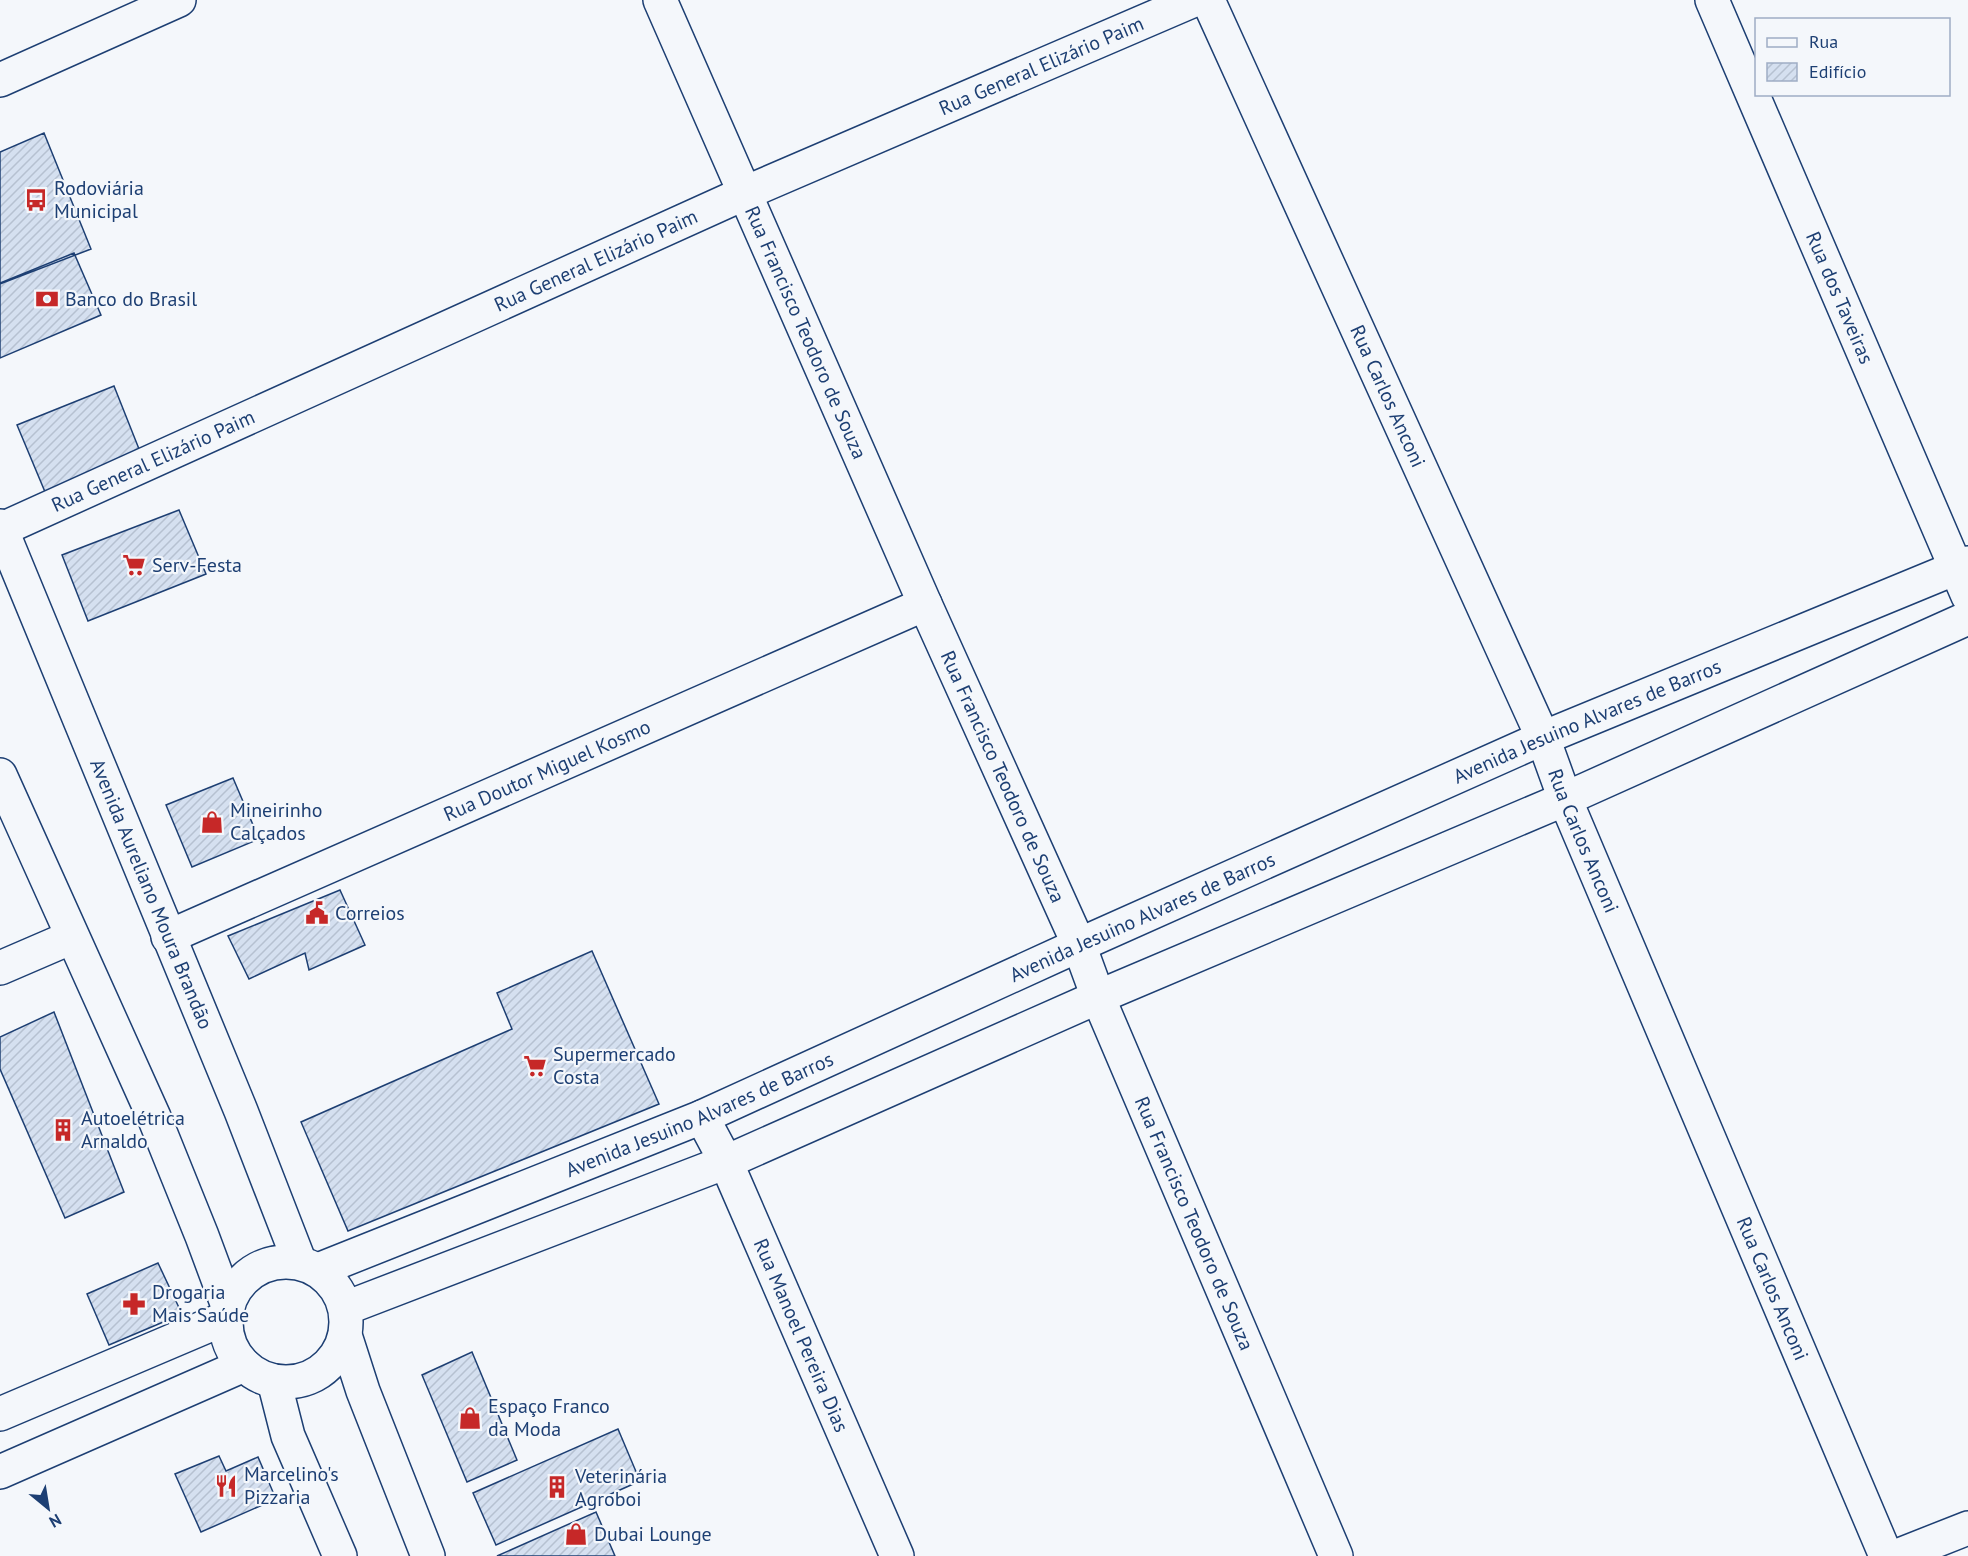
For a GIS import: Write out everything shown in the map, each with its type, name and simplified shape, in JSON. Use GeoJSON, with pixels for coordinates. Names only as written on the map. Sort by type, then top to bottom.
{"type":"FeatureCollection","features":[{"type":"Feature","properties":{"kind":"street"},"geometry":{"type":"LineString","coordinates":[[0,80],[179,0]]}},
{"type":"Feature","properties":{"kind":"street","name":"Rua Francisco Teodoro de Souza"},"geometry":{"type":"LineString","coordinates":[[660,0],[925,604],[1079,945],[1098,997],[1336,1556]]}},
{"type":"Feature","properties":{"kind":"street","name":"Rua General Elizário Paim"},"geometry":{"type":"LineString","coordinates":[[1,529],[745,193],[1194,0]]}},
{"type":"Feature","properties":{"kind":"street","name":"Rua Carlos Anconi"},"geometry":{"type":"LineString","coordinates":[[1208,0],[1543,738],[1565,799],[1886,1556]]}},
{"type":"Feature","properties":{"kind":"street","name":"Rua dos Taveiras"},"geometry":{"type":"LineString","coordinates":[[1712,0],[1964,576]]}},
{"type":"Feature","properties":{"kind":"street","name":"Avenida Aureliano Moura Brandão"},"geometry":{"type":"LineString","coordinates":[[1,529],[168,937],[309,1266],[331,1280],[340,1293],[363,1391],[428,1556]]}},
{"type":"Feature","properties":{"kind":"street","name":"Avenida Jesuino Alvares de Barros"},"geometry":{"type":"LineString","coordinates":[[309,1266],[702,1117],[1079,945],[1543,738],[1964,576]]}},
{"type":"Feature","properties":{"kind":"street","name":"Rua Doutor Miguel Kosmo"},"geometry":{"type":"LineString","coordinates":[[168,937],[925,604]]}},
{"type":"Feature","properties":{"kind":"street"},"geometry":{"type":"LineString","coordinates":[[0,775],[154,1117],[202,1236],[227,1312],[227,1335],[233,1351],[244,1365],[258,1375],[274,1381],[290,1382],[305,1379],[331,1363],[340,1350],[345,1322],[726,1162],[1098,997],[1565,799],[1968,618]]}},
{"type":"Feature","properties":{"kind":"street"},"geometry":{"type":"LineString","coordinates":[[0,968],[72,937]]}},
{"type":"Feature","properties":{"kind":"street","name":"Rua Manoel Pereira Dias"},"geometry":{"type":"LineString","coordinates":[[702,1117],[726,1162],[897,1556]]}},
{"type":"Feature","properties":{"kind":"street"},"geometry":{"type":"LineString","coordinates":[[0,1414],[227,1312],[235,1289],[248,1275],[264,1266],[282,1262],[309,1266]]}},
{"type":"Feature","properties":{"kind":"street"},"geometry":{"type":"LineString","coordinates":[[0,1472],[244,1365]]}},
{"type":"Feature","properties":{"kind":"street"},"geometry":{"type":"LineString","coordinates":[[274,1381],[288,1436],[340,1556]]}},
{"type":"Feature","properties":{"kind":"street"},"geometry":{"type":"LineString","coordinates":[[1897,1556],[1968,1528]]}},
{"type":"Feature","properties":{"kind":"building","name":"Rodoviária Municipal"},"geometry":{"type":"Polygon","coordinates":[[[44,133],[91,249],[0,284],[0,152],[44,133]]]}},
{"type":"Feature","properties":{"kind":"building","name":"Banco do Brasil"},"geometry":{"type":"Polygon","coordinates":[[[74,253],[101,315],[0,358],[0,283],[74,253]]]}},
{"type":"Feature","properties":{"kind":"building"},"geometry":{"type":"Polygon","coordinates":[[[114,386],[143,459],[48,499],[17,425],[114,386]]]}},
{"type":"Feature","properties":{"kind":"building","name":"Serv-Festa"},"geometry":{"type":"Polygon","coordinates":[[[179,510],[206,574],[88,621],[62,555],[179,510]]]}},
{"type":"Feature","properties":{"kind":"building","name":"Mineirinho Calçados"},"geometry":{"type":"Polygon","coordinates":[[[233,778],[259,839],[192,867],[166,805],[233,778]]]}},
{"type":"Feature","properties":{"kind":"building","name":"Correios"},"geometry":{"type":"Polygon","coordinates":[[[340,890],[365,945],[309,970],[305,953],[249,979],[228,936],[340,890]]]}},
{"type":"Feature","properties":{"kind":"building","name":"Supermercado Costa"},"geometry":{"type":"Polygon","coordinates":[[[592,951],[659,1104],[348,1231],[301,1122],[512,1029],[497,993],[592,951]]]}},
{"type":"Feature","properties":{"kind":"building","name":"Autoelétrica Arnaldo"},"geometry":{"type":"Polygon","coordinates":[[[54,1012],[124,1192],[65,1218],[0,1069],[0,1037],[54,1012]]]}},
{"type":"Feature","properties":{"kind":"building","name":"Drogaria Mais Saúde"},"geometry":{"type":"Polygon","coordinates":[[[158,1263],[182,1314],[109,1345],[87,1294],[158,1263]]]}},
{"type":"Feature","properties":{"kind":"building","name":"Espaço Franco da Moda"},"geometry":{"type":"Polygon","coordinates":[[[472,1352],[517,1460],[467,1482],[422,1375],[472,1352]]]}},
{"type":"Feature","properties":{"kind":"building","name":"Veterinária Agroboi"},"geometry":{"type":"Polygon","coordinates":[[[618,1429],[640,1481],[496,1545],[473,1493],[618,1429]]]}},
{"type":"Feature","properties":{"kind":"building","name":"Marcelino's Pizzaria"},"geometry":{"type":"Polygon","coordinates":[[[219,1456],[226,1471],[258,1457],[276,1499],[201,1532],[175,1474],[219,1456]]]}},
{"type":"Feature","properties":{"kind":"building","name":"Dubai Lounge"},"geometry":{"type":"Polygon","coordinates":[[[596,1512],[615,1556],[497,1556],[596,1512]]]}},
{"type":"Feature","properties":{"kind":"place","name":"Rodoviária Municipal"},"geometry":{"type":"Point","coordinates":[36,200]}},
{"type":"Feature","properties":{"kind":"place","name":"Banco do Brasil"},"geometry":{"type":"Point","coordinates":[47,299]}},
{"type":"Feature","properties":{"kind":"place","name":"Serv-Festa"},"geometry":{"type":"Point","coordinates":[134,565]}},
{"type":"Feature","properties":{"kind":"place","name":"Mineirinho Calçados"},"geometry":{"type":"Point","coordinates":[212,822]}},
{"type":"Feature","properties":{"kind":"place","name":"Correios"},"geometry":{"type":"Point","coordinates":[317,913]}},
{"type":"Feature","properties":{"kind":"place","name":"Supermercado Costa"},"geometry":{"type":"Point","coordinates":[535,1066]}},
{"type":"Feature","properties":{"kind":"place","name":"Autoelétrica Arnaldo"},"geometry":{"type":"Point","coordinates":[63,1130]}},
{"type":"Feature","properties":{"kind":"place","name":"Drogaria Mais Saúde"},"geometry":{"type":"Point","coordinates":[134,1304]}},
{"type":"Feature","properties":{"kind":"place","name":"Espaço Franco da Moda"},"geometry":{"type":"Point","coordinates":[470,1418]}},
{"type":"Feature","properties":{"kind":"place","name":"Marcelino's Pizzaria"},"geometry":{"type":"Point","coordinates":[226,1486]}},
{"type":"Feature","properties":{"kind":"place","name":"Veterinária Agroboi"},"geometry":{"type":"Point","coordinates":[557,1487]}},
{"type":"Feature","properties":{"kind":"place","name":"Dubai Lounge"},"geometry":{"type":"Point","coordinates":[576,1534]}}]}
